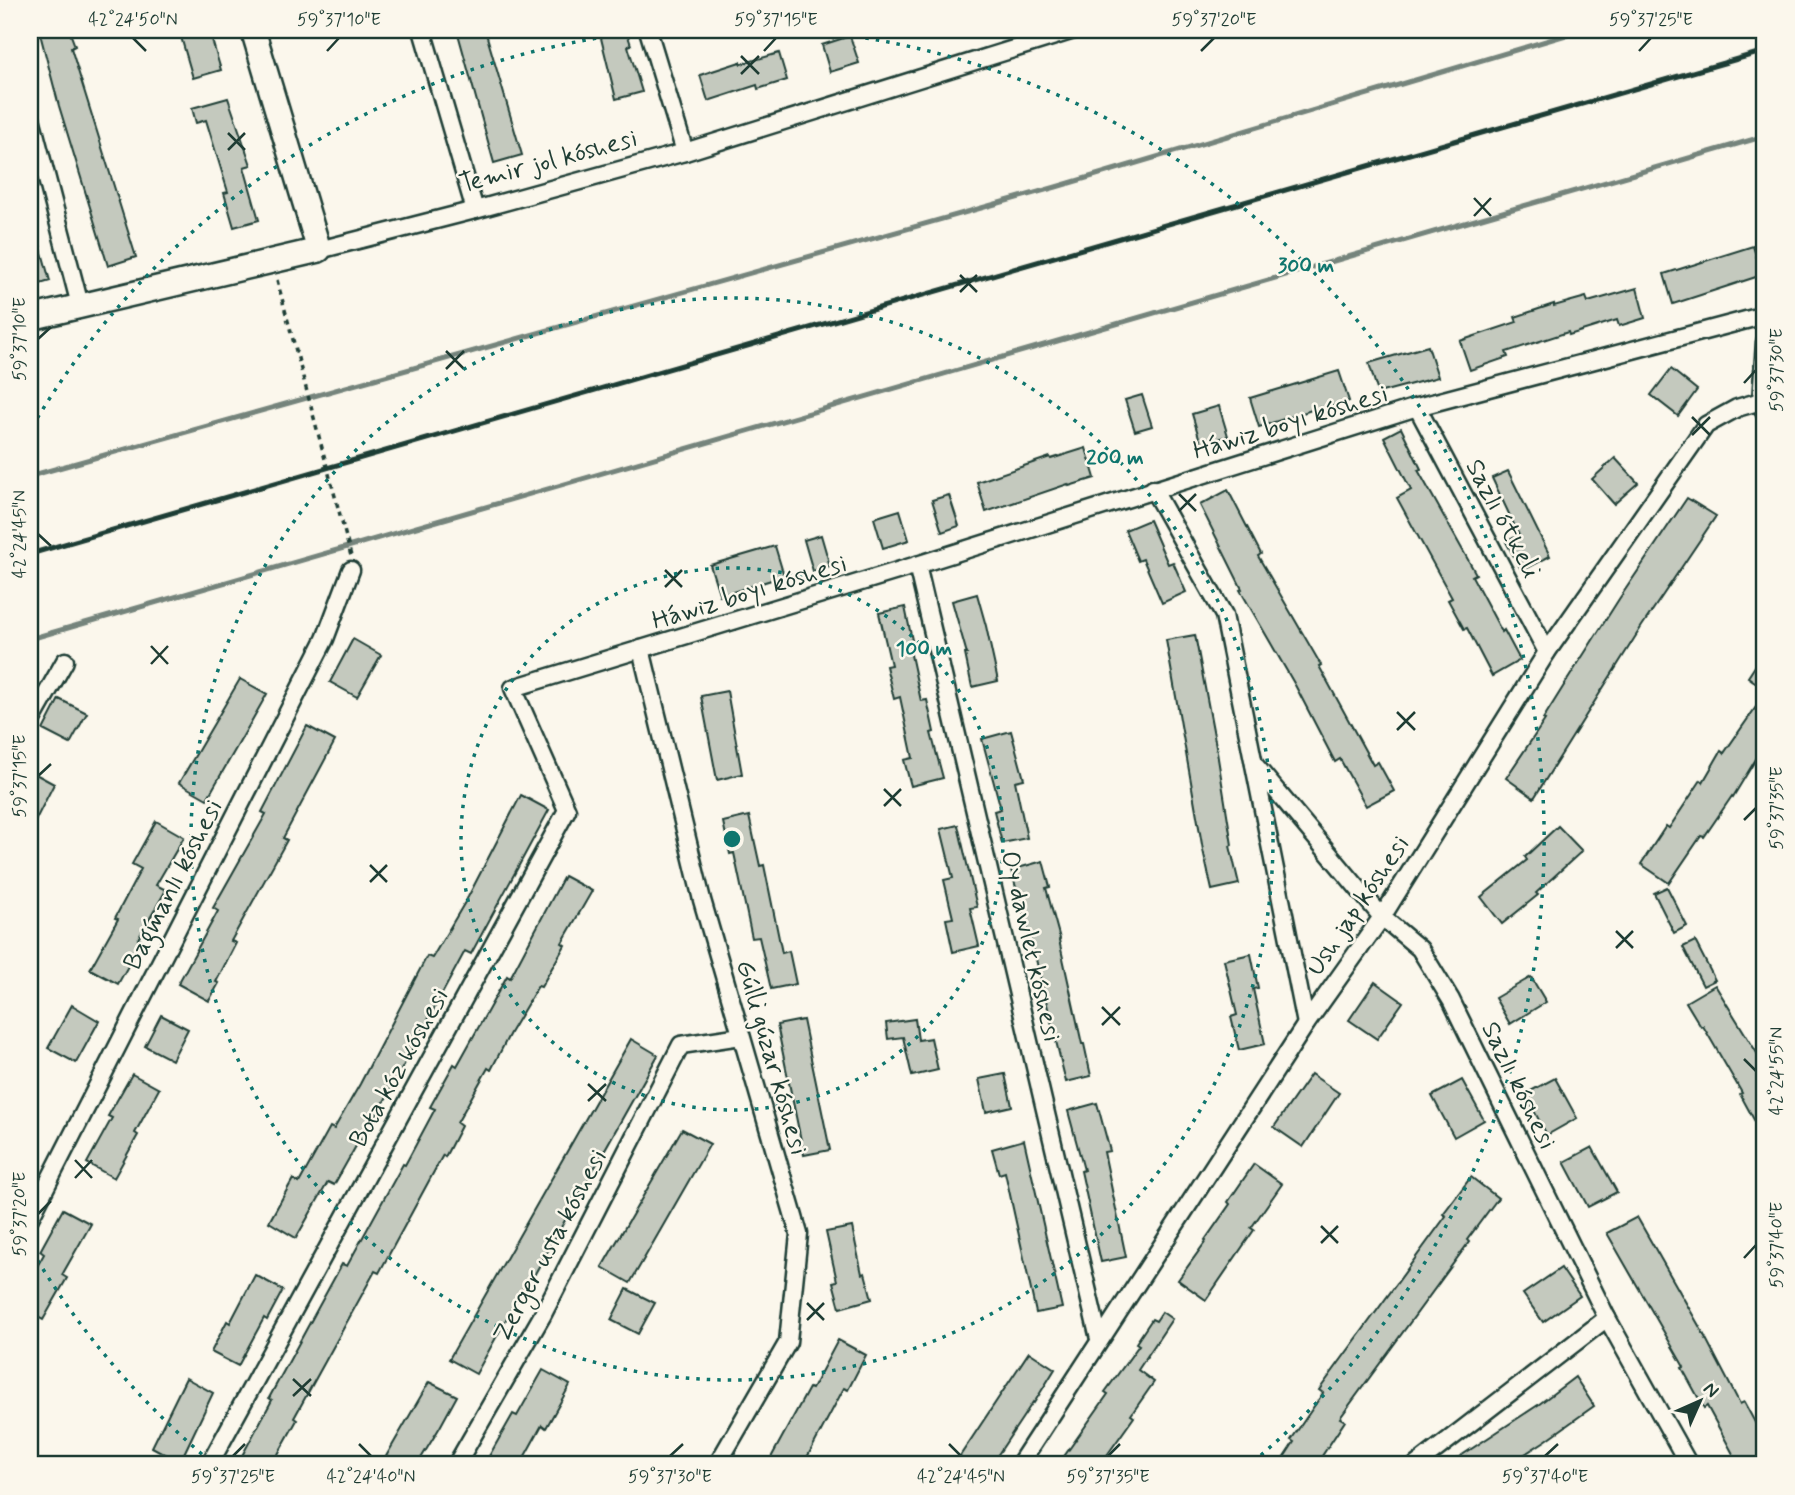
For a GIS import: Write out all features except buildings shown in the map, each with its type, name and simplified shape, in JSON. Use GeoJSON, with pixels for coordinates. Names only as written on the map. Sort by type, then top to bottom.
{"type":"FeatureCollection","features":[{"type":"Feature","properties":{"kind":"street"},"geometry":{"type":"LineString","coordinates":[[253,30],[318,250]]}},
{"type":"Feature","properties":{"kind":"street"},"geometry":{"type":"LineString","coordinates":[[422,30],[475,210]]}},
{"type":"Feature","properties":{"kind":"street"},"geometry":{"type":"LineString","coordinates":[[648,30],[685,152]]}},
{"type":"Feature","properties":{"kind":"street","name":"Temir jol kóshesi"},"geometry":{"type":"LineString","coordinates":[[30,318],[475,210],[685,152],[1074,30]]}},
{"type":"Feature","properties":{"kind":"street"},"geometry":{"type":"LineString","coordinates":[[30,114],[80,305]]}},
{"type":"Feature","properties":{"kind":"street","name":"Háwiz boyı kóshesi"},"geometry":{"type":"LineString","coordinates":[[513,688],[917,565],[1417,407],[1765,315]]}},
{"type":"Feature","properties":{"kind":"street"},"geometry":{"type":"LineString","coordinates":[[1763,407],[1765,342]]}},
{"type":"Feature","properties":{"kind":"street","name":"Sazlı ótkeli"},"geometry":{"type":"LineString","coordinates":[[1417,407],[1547,652]]}},
{"type":"Feature","properties":{"kind":"street","name":"Ush jap kóshesi"},"geometry":{"type":"LineString","coordinates":[[1019,1465],[1306,1024],[1382,917],[1547,652],[1706,425],[1737,408],[1763,407]]}},
{"type":"Feature","properties":{"kind":"street","name":"Sazlı kóshesi"},"geometry":{"type":"LineString","coordinates":[[1153,489],[1224,615],[1306,1024]]}},
{"type":"Feature","properties":{"kind":"street","name":"Oy dawlet kóshesi"},"geometry":{"type":"LineString","coordinates":[[917,565],[1099,1339]]}},
{"type":"Feature","properties":{"kind":"street","name":"Baǵmanlı kóshesi"},"geometry":{"type":"LineString","coordinates":[[30,1218],[325,639],[351,570]]}},
{"type":"Feature","properties":{"kind":"street","name":"Gúlli gúzar kóshesi"},"geometry":{"type":"LineString","coordinates":[[641,649],[702,900],[799,1234],[788,1342],[718,1465]]}},
{"type":"Feature","properties":{"kind":"street"},"geometry":{"type":"LineString","coordinates":[[30,723],[65,661]]}},
{"type":"Feature","properties":{"kind":"street","name":"Bota kóz kóshesi"},"geometry":{"type":"LineString","coordinates":[[209,1465],[567,810],[513,688]]}},
{"type":"Feature","properties":{"kind":"street","name":"Sazlı kóshesi"},"geometry":{"type":"LineString","coordinates":[[1254,764],[1382,917],[1420,949],[1451,1000],[1607,1318],[1689,1465]]}},
{"type":"Feature","properties":{"kind":"street","name":"Zerger usta kóshesi"},"geometry":{"type":"LineString","coordinates":[[456,1465],[542,1316],[681,1045],[741,1036]]}},
{"type":"Feature","properties":{"kind":"street"},"geometry":{"type":"LineString","coordinates":[[1416,1465],[1607,1318]]}},
{"type":"Feature","properties":{"kind":"path"},"geometry":{"type":"LineString","coordinates":[[272,261],[352,561],[351,570]]}},
{"type":"Feature","properties":{"kind":"waterway"},"geometry":{"type":"LineString","coordinates":[[30,476],[1056,187],[1583,30]]}},
{"type":"Feature","properties":{"kind":"waterway"},"geometry":{"type":"LineString","coordinates":[[30,639],[1765,136]]}},
{"type":"Feature","properties":{"kind":"railway"},"geometry":{"type":"LineString","coordinates":[[30,554],[1765,51]]}}]}
